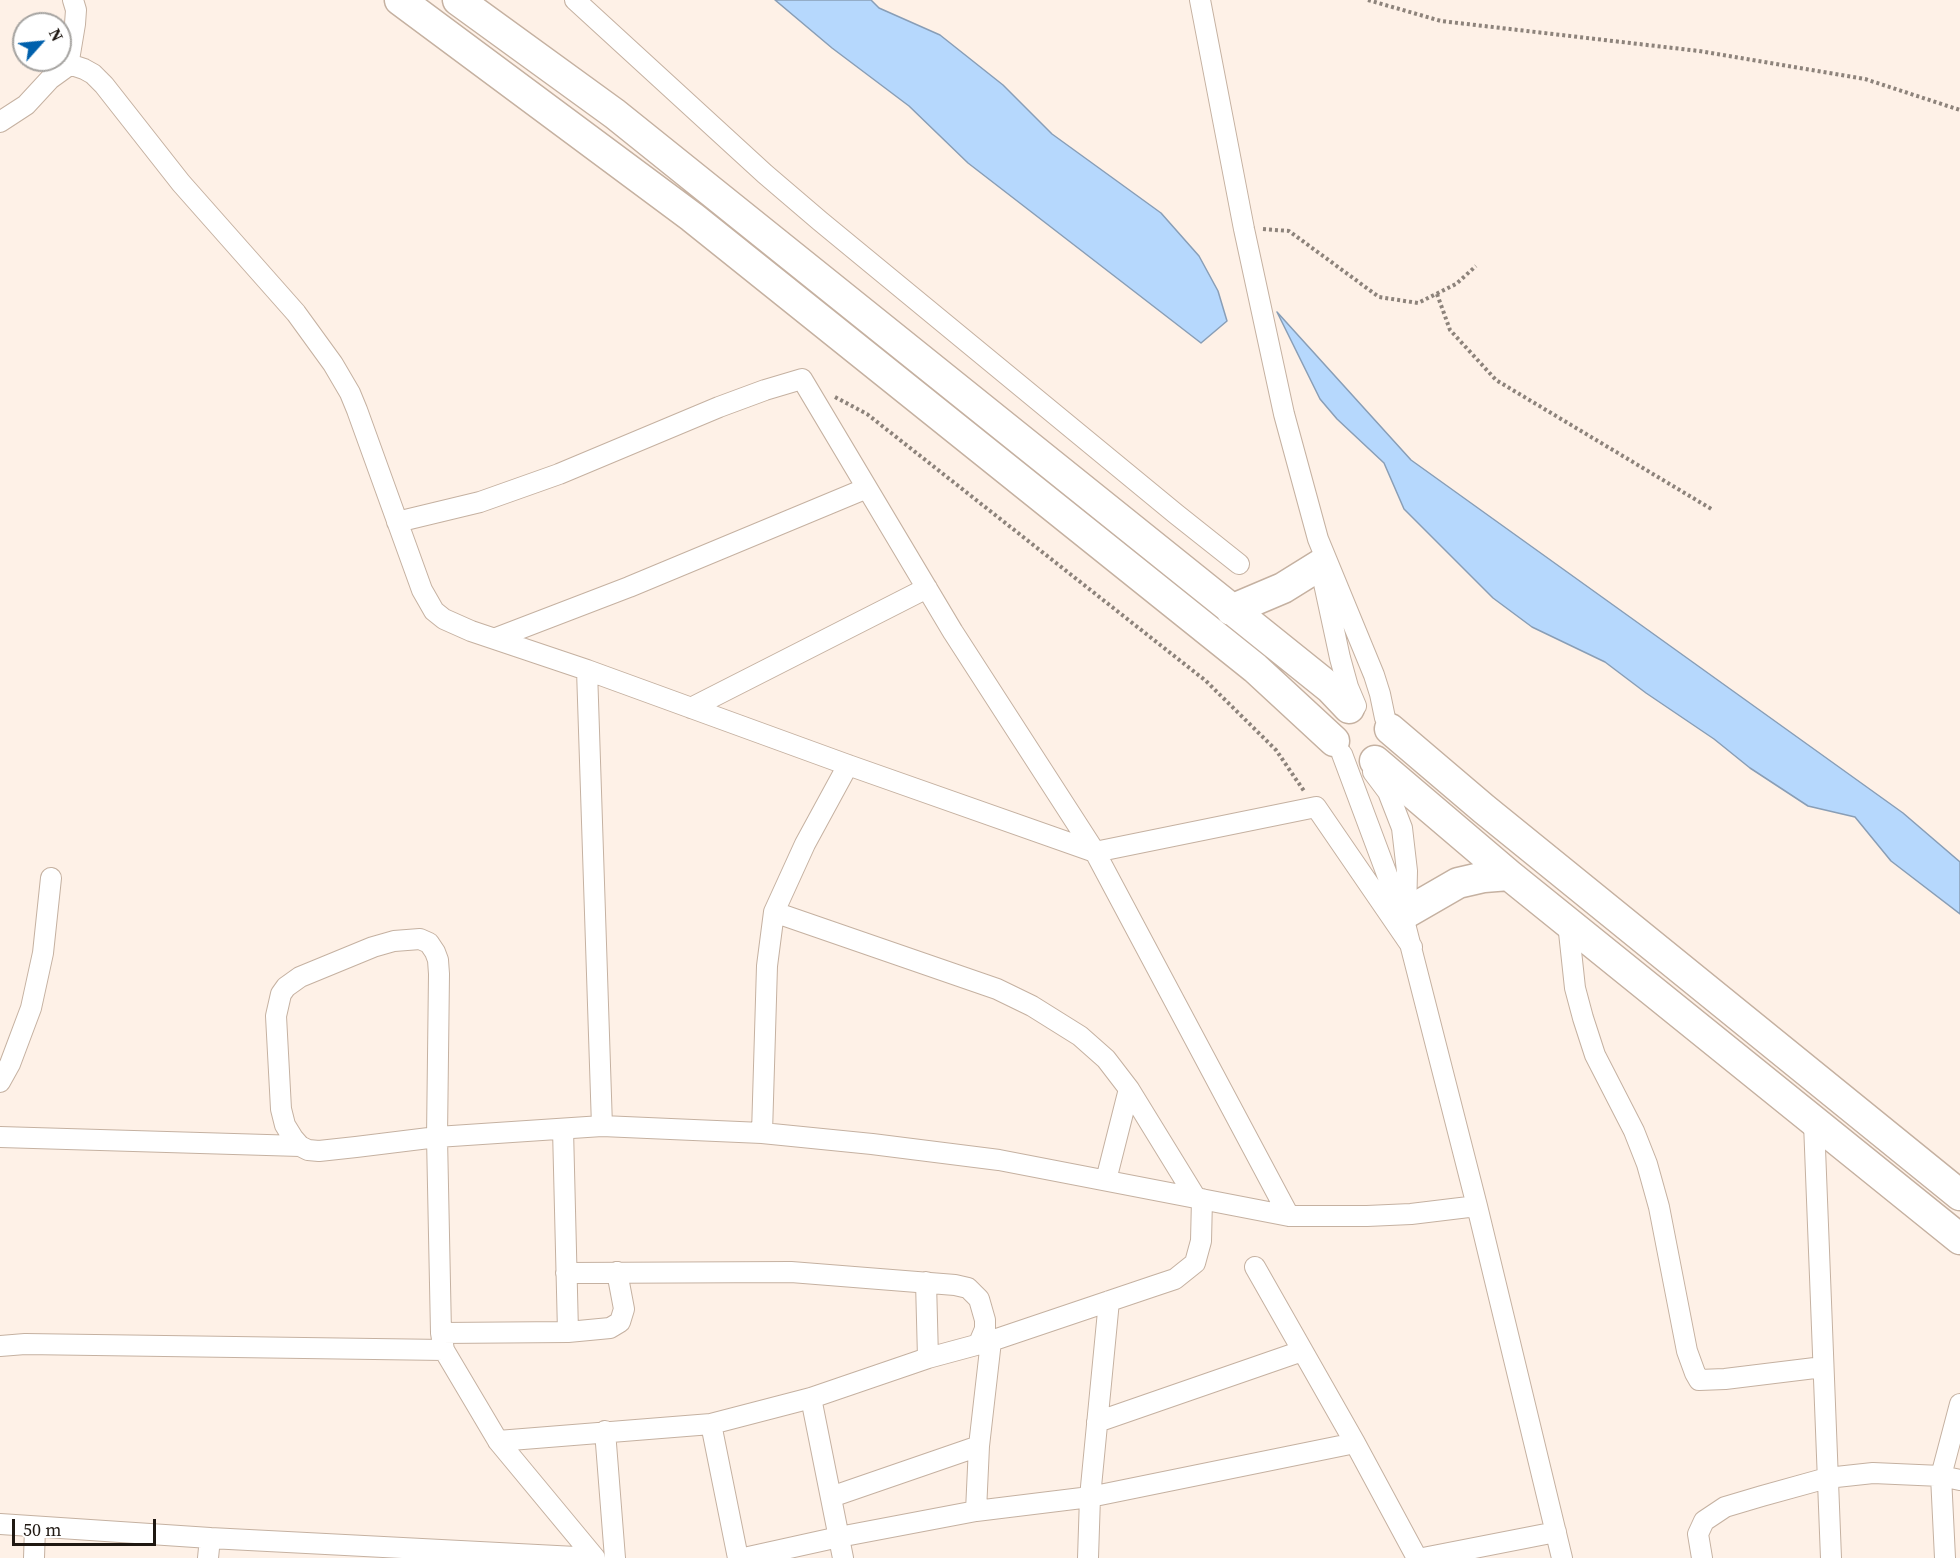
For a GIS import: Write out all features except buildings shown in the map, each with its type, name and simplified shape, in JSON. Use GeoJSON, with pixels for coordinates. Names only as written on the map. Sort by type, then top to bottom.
{"type":"FeatureCollection","features":[{"type":"Feature","properties":{"kind":"main road"},"geometry":{"type":"LineString","coordinates":[[400,0],[692,217],[1255,668],[1354,755],[1509,875],[1960,1239]]}},
{"type":"Feature","properties":{"kind":"main road"},"geometry":{"type":"LineString","coordinates":[[458,0],[615,114],[1353,707]]}},
{"type":"Feature","properties":{"kind":"main road"},"geometry":{"type":"LineString","coordinates":[[1231,610],[1283,588],[1319,552]]}},
{"type":"Feature","properties":{"kind":"main road"},"geometry":{"type":"LineString","coordinates":[[1354,755],[1334,729],[1338,719],[1353,707],[1367,706],[1377,711],[1387,723],[1493,817],[1960,1195]]}},
{"type":"Feature","properties":{"kind":"main road"},"geometry":{"type":"LineString","coordinates":[[1354,755],[1386,750],[1390,740],[1387,723]]}},
{"type":"Feature","properties":{"kind":"main road"},"geometry":{"type":"LineString","coordinates":[[1405,916],[1458,883],[1484,877],[1509,875]]}},
{"type":"Feature","properties":{"kind":"street"},"geometry":{"type":"LineString","coordinates":[[72,42],[76,10],[74,0]]}},
{"type":"Feature","properties":{"kind":"street"},"geometry":{"type":"LineString","coordinates":[[575,0],[765,174],[820,221],[1239,564]]}},
{"type":"Feature","properties":{"kind":"street"},"geometry":{"type":"LineString","coordinates":[[1200,0],[1244,229],[1284,414],[1319,552],[1340,658],[1353,707]]}},
{"type":"Feature","properties":{"kind":"street"},"geometry":{"type":"LineString","coordinates":[[72,66],[93,74],[104,85],[181,183],[312,334],[350,393],[422,590],[434,611],[453,624],[1095,852],[1316,807],[1412,947]]}},
{"type":"Feature","properties":{"kind":"street"},"geometry":{"type":"LineString","coordinates":[[0,122],[26,105],[60,72]]}},
{"type":"Feature","properties":{"kind":"street"},"geometry":{"type":"LineString","coordinates":[[397,522],[480,502],[559,474],[719,407],[802,379],[953,633],[1095,852],[1289,1216]]}},
{"type":"Feature","properties":{"kind":"street"},"geometry":{"type":"LineString","coordinates":[[496,638],[629,587],[867,488]]}},
{"type":"Feature","properties":{"kind":"street"},"geometry":{"type":"LineString","coordinates":[[1319,552],[1374,675],[1387,723]]}},
{"type":"Feature","properties":{"kind":"street"},"geometry":{"type":"LineString","coordinates":[[691,708],[927,588]]}},
{"type":"Feature","properties":{"kind":"street"},"geometry":{"type":"LineString","coordinates":[[587,670],[602,1126]]}},
{"type":"Feature","properties":{"kind":"street"},"geometry":{"type":"LineString","coordinates":[[1354,755],[1405,916],[1562,1558]]}},
{"type":"Feature","properties":{"kind":"street"},"geometry":{"type":"LineString","coordinates":[[1354,755],[1388,792],[1402,828],[1407,871],[1405,916]]}},
{"type":"Feature","properties":{"kind":"street"},"geometry":{"type":"LineString","coordinates":[[762,1133],[767,966],[774,912],[805,844],[848,765]]}},
{"type":"Feature","properties":{"kind":"street"},"geometry":{"type":"LineString","coordinates":[[0,1082],[10,1064],[31,1008],[44,953],[51,878]]}},
{"type":"Feature","properties":{"kind":"street"},"geometry":{"type":"LineString","coordinates":[[498,1441],[711,1424],[811,1398],[928,1358],[985,1342],[1109,1301],[1175,1279],[1196,1263],[1201,1241],[1199,1198],[1129,1089],[1106,1059],[1080,1036],[1032,1006],[997,989],[774,912]]}},
{"type":"Feature","properties":{"kind":"street"},"geometry":{"type":"LineString","coordinates":[[1568,923],[1575,988],[1583,1018],[1595,1054],[1634,1131],[1647,1164],[1659,1207],[1687,1352],[1699,1380],[1823,1367]]}},
{"type":"Feature","properties":{"kind":"street"},"geometry":{"type":"LineString","coordinates":[[595,1558],[498,1441],[443,1342],[437,1137],[438,960],[429,943],[420,939],[412,938],[373,946],[291,983],[281,994],[276,1016],[281,1108],[285,1125],[293,1138],[300,1146],[308,1150],[319,1151],[437,1137],[602,1126],[762,1133],[999,1160],[1289,1216],[1412,1214],[1477,1206]]}},
{"type":"Feature","properties":{"kind":"street"},"geometry":{"type":"LineString","coordinates":[[1106,1180],[1129,1089]]}},
{"type":"Feature","properties":{"kind":"street"},"geometry":{"type":"LineString","coordinates":[[1814,1123],[1831,1558]]}},
{"type":"Feature","properties":{"kind":"street"},"geometry":{"type":"LineString","coordinates":[[563,1129],[568,1332]]}},
{"type":"Feature","properties":{"kind":"street"},"geometry":{"type":"LineString","coordinates":[[0,1137],[300,1146]]}},
{"type":"Feature","properties":{"kind":"street"},"geometry":{"type":"LineString","coordinates":[[1255,1267],[1417,1558]]}},
{"type":"Feature","properties":{"kind":"street"},"geometry":{"type":"LineString","coordinates":[[0,1346],[443,1342],[610,1328],[620,1322],[624,1309],[617,1272]]}},
{"type":"Feature","properties":{"kind":"street"},"geometry":{"type":"LineString","coordinates":[[566,1274],[791,1272],[926,1282],[968,1288],[979,1299],[985,1320],[976,1511]]}},
{"type":"Feature","properties":{"kind":"street"},"geometry":{"type":"LineString","coordinates":[[926,1282],[928,1358]]}},
{"type":"Feature","properties":{"kind":"street"},"geometry":{"type":"LineString","coordinates":[[1088,1558],[1090,1497],[1109,1301]]}},
{"type":"Feature","properties":{"kind":"street"},"geometry":{"type":"LineString","coordinates":[[1097,1422],[1302,1351]]}},
{"type":"Feature","properties":{"kind":"street"},"geometry":{"type":"LineString","coordinates":[[811,1398],[843,1558]]}},
{"type":"Feature","properties":{"kind":"street"},"geometry":{"type":"LineString","coordinates":[[1945,1558],[1950,1478],[1960,1404]]}},
{"type":"Feature","properties":{"kind":"street"},"geometry":{"type":"LineString","coordinates":[[711,1424],[738,1558]]}},
{"type":"Feature","properties":{"kind":"street"},"geometry":{"type":"LineString","coordinates":[[605,1431],[615,1558]]}},
{"type":"Feature","properties":{"kind":"street"},"geometry":{"type":"LineString","coordinates":[[744,1558],[976,1511],[1090,1497],[1355,1443]]}},
{"type":"Feature","properties":{"kind":"street"},"geometry":{"type":"LineString","coordinates":[[831,1497],[980,1446]]}},
{"type":"Feature","properties":{"kind":"street"},"geometry":{"type":"LineString","coordinates":[[1702,1558],[1698,1534],[1704,1521],[1715,1512],[1762,1496],[1827,1478],[1873,1473],[1950,1478]]}},
{"type":"Feature","properties":{"kind":"street"},"geometry":{"type":"LineString","coordinates":[[0,1524],[210,1538],[347,1551],[595,1558]]}},
{"type":"Feature","properties":{"kind":"street"},"geometry":{"type":"LineString","coordinates":[[34,1558],[35,1528]]}},
{"type":"Feature","properties":{"kind":"street"},"geometry":{"type":"LineString","coordinates":[[1424,1558],[1556,1532]]}},
{"type":"Feature","properties":{"kind":"street"},"geometry":{"type":"LineString","coordinates":[[208,1558],[210,1538]]}},
{"type":"Feature","properties":{"kind":"path"},"geometry":{"type":"LineString","coordinates":[[1368,0],[1441,21],[1699,51],[1865,79],[1960,110]]}},
{"type":"Feature","properties":{"kind":"path"},"geometry":{"type":"LineString","coordinates":[[1244,229],[1289,231],[1379,297],[1418,303],[1456,284],[1476,266]]}},
{"type":"Feature","properties":{"kind":"path"},"geometry":{"type":"LineString","coordinates":[[1437,294],[1450,330],[1496,381],[1713,510]]}},
{"type":"Feature","properties":{"kind":"path"},"geometry":{"type":"LineString","coordinates":[[802,379],[867,414],[1206,681],[1276,750],[1316,807]]}},
{"type":"Feature","properties":{"kind":"water"},"geometry":{"type":"Polygon","coordinates":[[[775,0],[871,0],[879,8],[940,35],[1003,85],[1052,134],[1161,213],[1199,256],[1218,291],[1227,321],[1201,343],[968,163],[909,106],[832,48],[775,0]]]}},
{"type":"Feature","properties":{"kind":"water"},"geometry":{"type":"Polygon","coordinates":[[[1277,312],[1411,460],[1903,813],[1960,862],[1960,914],[1891,861],[1855,817],[1808,806],[1750,768],[1714,739],[1605,662],[1532,627],[1493,598],[1404,509],[1384,463],[1337,419],[1320,399],[1277,312]]]}}]}
